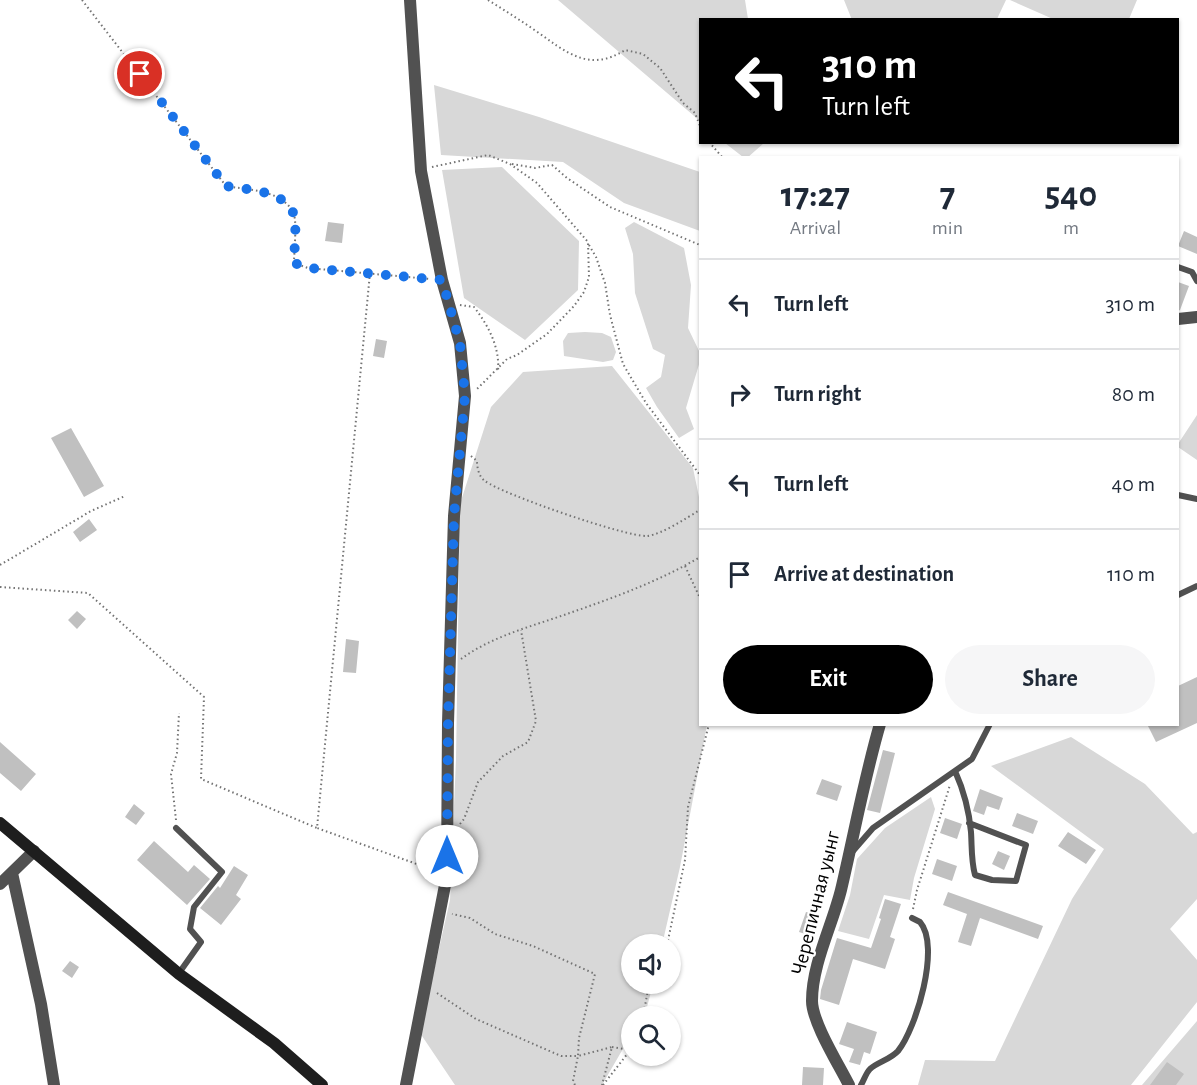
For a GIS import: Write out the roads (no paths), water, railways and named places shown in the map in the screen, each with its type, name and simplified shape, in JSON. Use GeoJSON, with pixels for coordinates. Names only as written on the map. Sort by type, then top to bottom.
{"type":"FeatureCollection","features":[{"type":"Feature","properties":{"kind":"main road"},"geometry":{"type":"LineString","coordinates":[[0,824],[179,974],[274,1043],[322,1085]]}},
{"type":"Feature","properties":{"kind":"street"},"geometry":{"type":"LineString","coordinates":[[392,1085],[407,1082],[447,875],[449,668],[454,516],[465,396],[460,343],[442,280],[421,171],[410,0]]}},
{"type":"Feature","properties":{"kind":"street"},"geometry":{"type":"LineString","coordinates":[[1179,320],[1196,313]]}},
{"type":"Feature","properties":{"kind":"street","name":"Черепичная уынг"},"geometry":{"type":"LineString","coordinates":[[849,1085],[816,1021],[812,1003],[817,971],[841,890],[880,726]]}},
{"type":"Feature","properties":{"kind":"street"},"geometry":{"type":"LineString","coordinates":[[0,884],[34,851]]}},
{"type":"Feature","properties":{"kind":"street"},"geometry":{"type":"LineString","coordinates":[[12,873],[41,1004],[54,1085]]}},
{"type":"Feature","properties":{"kind":"lane"},"geometry":{"type":"LineString","coordinates":[[1179,267],[1192,272],[1197,281]]}},
{"type":"Feature","properties":{"kind":"lane"},"geometry":{"type":"LineString","coordinates":[[1179,495],[1197,500]]}},
{"type":"Feature","properties":{"kind":"lane"},"geometry":{"type":"LineString","coordinates":[[1179,595],[1197,586]]}},
{"type":"Feature","properties":{"kind":"lane"},"geometry":{"type":"LineString","coordinates":[[847,859],[873,828],[972,759],[989,726]]}},
{"type":"Feature","properties":{"kind":"lane"},"geometry":{"type":"LineString","coordinates":[[954,771],[963,789],[975,875],[992,880],[1016,880],[1026,845],[969,823]]}},
{"type":"Feature","properties":{"kind":"lane"},"geometry":{"type":"LineString","coordinates":[[176,828],[222,872],[194,907],[190,929],[201,942],[179,974]]}},
{"type":"Feature","properties":{"kind":"lane"},"geometry":{"type":"LineString","coordinates":[[861,1085],[869,1070],[897,1052],[922,995],[928,962],[927,938],[920,922],[912,918]]}}]}
